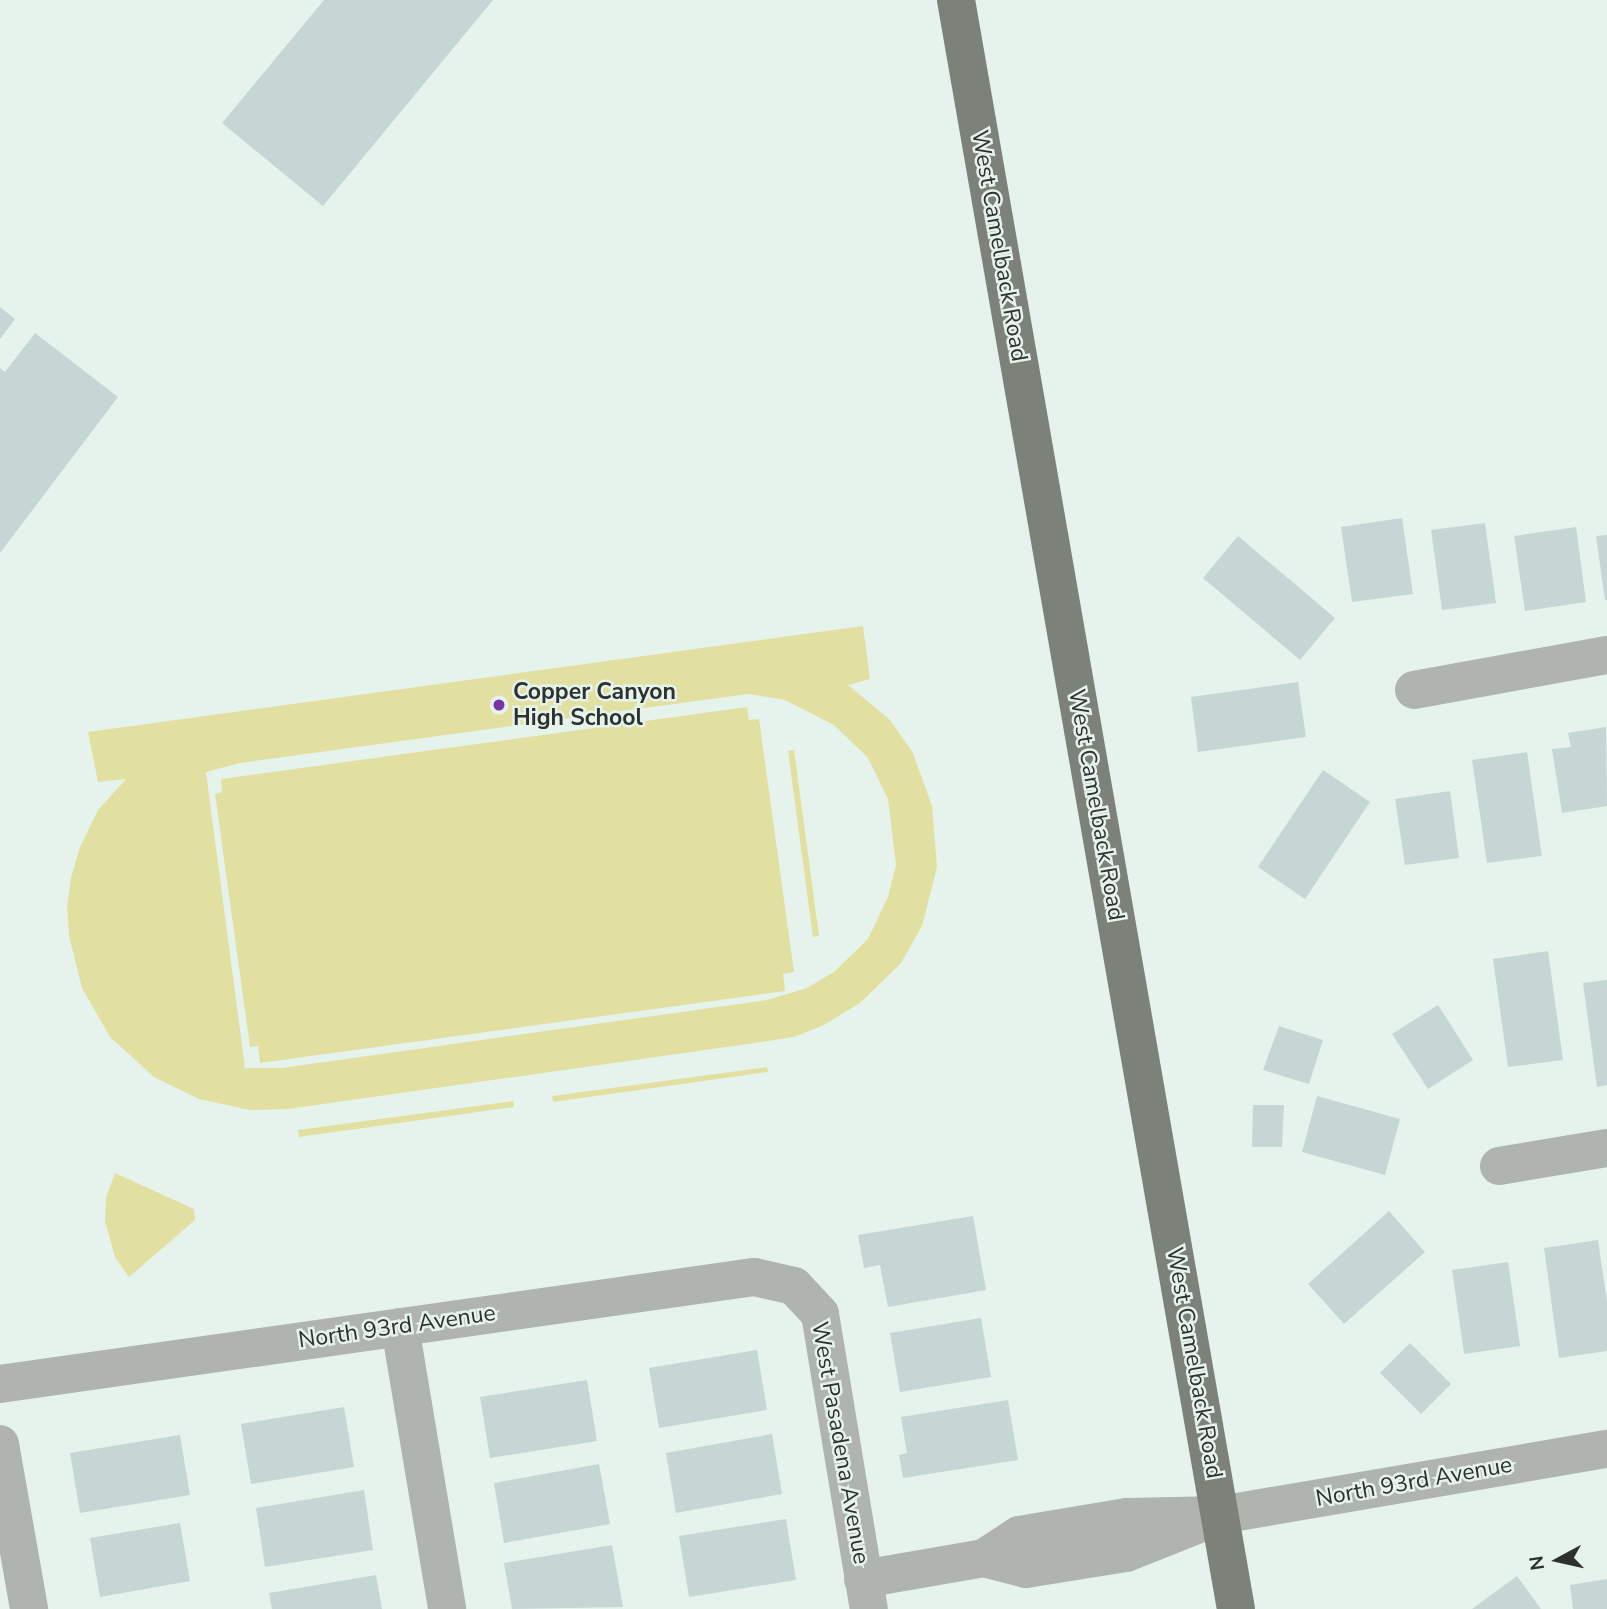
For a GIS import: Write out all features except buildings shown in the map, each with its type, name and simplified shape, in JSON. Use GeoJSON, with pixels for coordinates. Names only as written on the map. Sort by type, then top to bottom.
{"type":"FeatureCollection","features":[{"type":"Feature","properties":{"kind":"main road","name":"West Camelback Road"},"geometry":{"type":"LineString","coordinates":[[956,0],[1236,1609]]}},
{"type":"Feature","properties":{"kind":"street"},"geometry":{"type":"LineString","coordinates":[[1414,690],[1607,655]]}},
{"type":"Feature","properties":{"kind":"street"},"geometry":{"type":"LineString","coordinates":[[1499,1166],[1607,1148]]}},
{"type":"Feature","properties":{"kind":"street","name":"North 93rd Avenue"},"geometry":{"type":"LineString","coordinates":[[0,1384],[754,1277],[794,1286]]}},
{"type":"Feature","properties":{"kind":"street","name":"West Pasadena Avenue"},"geometry":{"type":"LineString","coordinates":[[794,1286],[820,1314],[866,1594]]}},
{"type":"Feature","properties":{"kind":"street"},"geometry":{"type":"LineString","coordinates":[[400,1327],[447,1609]]}},
{"type":"Feature","properties":{"kind":"street"},"geometry":{"type":"LineString","coordinates":[[0,1444],[29,1609]]}},
{"type":"Feature","properties":{"kind":"street","name":"North 93rd Avenue"},"geometry":{"type":"LineString","coordinates":[[866,1594],[984,1558],[1019,1535],[1127,1517],[1220,1515],[1607,1449]]}},
{"type":"Feature","properties":{"kind":"shaded area"},"geometry":{"type":"Polygon","coordinates":[[[863,626],[870,679],[848,685],[890,720],[913,753],[932,806],[937,867],[922,926],[901,963],[860,1003],[824,1025],[794,1037],[288,1109],[250,1110],[199,1099],[154,1077],[110,1037],[82,988],[69,936],[67,907],[71,878],[80,847],[98,810],[126,779],[98,782],[88,732],[863,626]],[[748,694],[240,763],[206,772],[245,1068],[282,1068],[767,1000],[807,988],[834,972],[868,939],[888,897],[896,865],[888,799],[868,758],[834,725],[785,700],[748,694]]]}},
{"type":"Feature","properties":{"kind":"shaded area"},"geometry":{"type":"Polygon","coordinates":[[[747,707],[749,720],[759,719],[794,972],[783,974],[785,991],[260,1063],[258,1046],[250,1047],[215,794],[222,792],[221,779],[747,707]]]}},
{"type":"Feature","properties":{"kind":"shaded area"},"geometry":{"type":"Polygon","coordinates":[[[794,750],[819,936],[813,937],[788,751],[794,750]]]}},
{"type":"Feature","properties":{"kind":"shaded area"},"geometry":{"type":"Polygon","coordinates":[[[767,1067],[768,1072],[553,1102],[552,1096],[767,1067]]]}},
{"type":"Feature","properties":{"kind":"shaded area"},"geometry":{"type":"Polygon","coordinates":[[[513,1101],[514,1107],[299,1137],[298,1130],[513,1101]]]}},
{"type":"Feature","properties":{"kind":"shaded area"},"geometry":{"type":"Polygon","coordinates":[[[115,1173],[194,1209],[195,1220],[129,1277],[115,1257],[105,1221],[106,1197],[115,1173]]]}},
{"type":"Feature","properties":{"kind":"place","name":"Copper Canyon High School"},"geometry":{"type":"Point","coordinates":[499,705]}}]}
